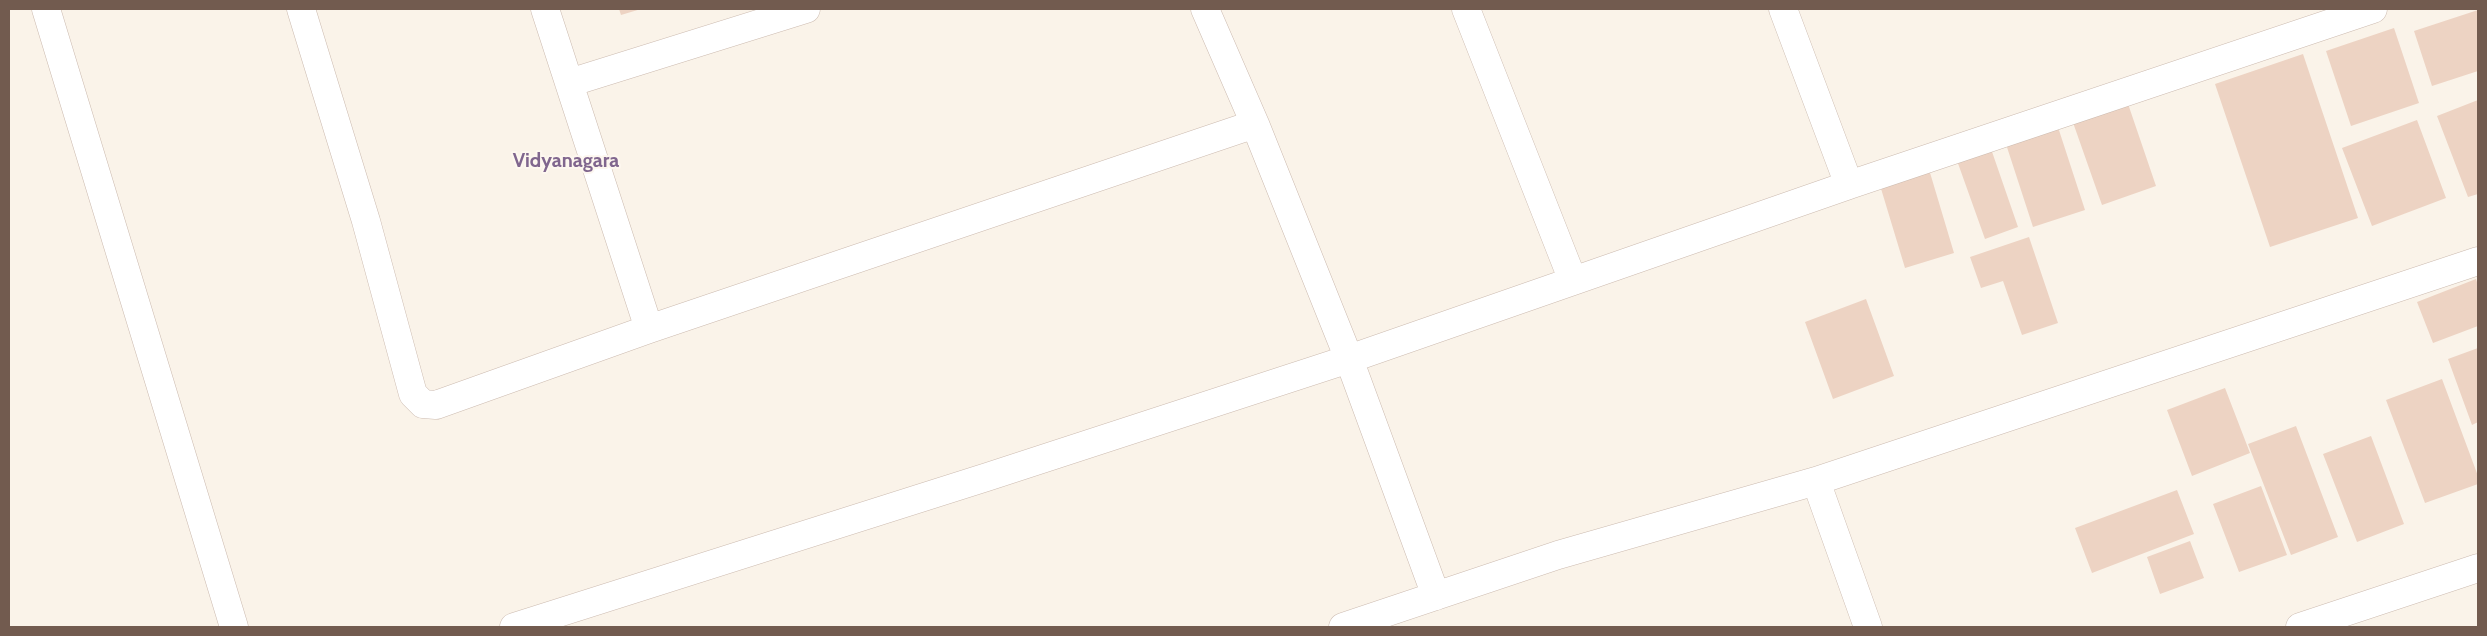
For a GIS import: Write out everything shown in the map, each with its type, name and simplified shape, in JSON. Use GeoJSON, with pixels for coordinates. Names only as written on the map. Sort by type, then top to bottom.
{"type":"FeatureCollection","features":[{"type":"Feature","properties":{"kind":"street"},"geometry":{"type":"LineString","coordinates":[[46,9],[234,627]]}},
{"type":"Feature","properties":{"kind":"street"},"geometry":{"type":"LineString","coordinates":[[301,9],[366,221],[413,394],[423,404],[436,405],[650,329],[1255,124]]}},
{"type":"Feature","properties":{"kind":"street"},"geometry":{"type":"LineString","coordinates":[[545,9],[650,329]]}},
{"type":"Feature","properties":{"kind":"street"},"geometry":{"type":"LineString","coordinates":[[569,83],[806,9]]}},
{"type":"Feature","properties":{"kind":"street"},"geometry":{"type":"LineString","coordinates":[[1205,9],[1255,124],[1349,359],[1436,596]]}},
{"type":"Feature","properties":{"kind":"street"},"geometry":{"type":"LineString","coordinates":[[1466,9],[1573,281]]}},
{"type":"Feature","properties":{"kind":"street"},"geometry":{"type":"LineString","coordinates":[[1783,9],[1849,185]]}},
{"type":"Feature","properties":{"kind":"street"},"geometry":{"type":"LineString","coordinates":[[514,627],[968,483],[1349,359],[1849,185],[2373,9]]}},
{"type":"Feature","properties":{"kind":"street"},"geometry":{"type":"LineString","coordinates":[[1344,627],[1558,555],[1816,481],[2478,261]]}},
{"type":"Feature","properties":{"kind":"street"},"geometry":{"type":"LineString","coordinates":[[1816,481],[1868,627]]}},
{"type":"Feature","properties":{"kind":"street"},"geometry":{"type":"LineString","coordinates":[[2300,627],[2478,568]]}},
{"type":"Feature","properties":{"kind":"building"},"geometry":{"type":"Polygon","coordinates":[[[619,9],[641,9],[621,15],[619,9]]]}},
{"type":"Feature","properties":{"kind":"building"},"geometry":{"type":"Polygon","coordinates":[[[2478,10],[2478,71],[2432,86],[2414,31],[2478,10]]]}},
{"type":"Feature","properties":{"kind":"building"},"geometry":{"type":"Polygon","coordinates":[[[2394,28],[2419,103],[2351,126],[2326,51],[2394,28]]]}},
{"type":"Feature","properties":{"kind":"building"},"geometry":{"type":"Polygon","coordinates":[[[2303,54],[2358,218],[2270,247],[2215,84],[2303,54]]]}},
{"type":"Feature","properties":{"kind":"building"},"geometry":{"type":"Polygon","coordinates":[[[2125,95],[2156,186],[2102,205],[2070,114],[2125,95]]]}},
{"type":"Feature","properties":{"kind":"building"},"geometry":{"type":"Polygon","coordinates":[[[2478,100],[2478,194],[2468,197],[2437,116],[2478,100]]]}},
{"type":"Feature","properties":{"kind":"building"},"geometry":{"type":"Polygon","coordinates":[[[2417,120],[2446,198],[2372,226],[2342,148],[2417,120]]]}},
{"type":"Feature","properties":{"kind":"building"},"geometry":{"type":"Polygon","coordinates":[[[2056,121],[2085,210],[2033,227],[2004,138],[2056,121]]]}},
{"type":"Feature","properties":{"kind":"building"},"geometry":{"type":"Polygon","coordinates":[[[1989,143],[2018,227],[1985,239],[1955,155],[1989,143]]]}},
{"type":"Feature","properties":{"kind":"building"},"geometry":{"type":"Polygon","coordinates":[[[1928,166],[1954,253],[1905,268],[1879,182],[1928,166]]]}},
{"type":"Feature","properties":{"kind":"building"},"geometry":{"type":"Polygon","coordinates":[[[2029,237],[2058,323],[2022,335],[2003,281],[1981,288],[1970,257],[2029,237]]]}},
{"type":"Feature","properties":{"kind":"building"},"geometry":{"type":"Polygon","coordinates":[[[2476,279],[2478,285],[2478,326],[2433,343],[2417,302],[2476,279]]]}},
{"type":"Feature","properties":{"kind":"building"},"geometry":{"type":"Polygon","coordinates":[[[1866,299],[1894,376],[1833,399],[1805,322],[1866,299]]]}},
{"type":"Feature","properties":{"kind":"building"},"geometry":{"type":"Polygon","coordinates":[[[2478,348],[2478,422],[2472,425],[2448,359],[2478,348]]]}},
{"type":"Feature","properties":{"kind":"building"},"geometry":{"type":"Polygon","coordinates":[[[2442,379],[2478,476],[2478,484],[2425,503],[2386,400],[2442,379]]]}},
{"type":"Feature","properties":{"kind":"building"},"geometry":{"type":"Polygon","coordinates":[[[2225,388],[2250,453],[2192,476],[2167,410],[2225,388]]]}},
{"type":"Feature","properties":{"kind":"building"},"geometry":{"type":"Polygon","coordinates":[[[2296,426],[2338,537],[2291,555],[2248,444],[2296,426]]]}},
{"type":"Feature","properties":{"kind":"building"},"geometry":{"type":"Polygon","coordinates":[[[2371,436],[2404,524],[2357,542],[2323,454],[2371,436]]]}},
{"type":"Feature","properties":{"kind":"building"},"geometry":{"type":"Polygon","coordinates":[[[2261,486],[2287,555],[2239,572],[2213,504],[2261,486]]]}},
{"type":"Feature","properties":{"kind":"building"},"geometry":{"type":"Polygon","coordinates":[[[2177,490],[2194,534],[2092,573],[2075,528],[2177,490]]]}},
{"type":"Feature","properties":{"kind":"building"},"geometry":{"type":"Polygon","coordinates":[[[2190,541],[2204,578],[2160,594],[2147,557],[2190,541]]]}},
{"type":"Feature","properties":{"kind":"district","name":"Vidyanagara"},"geometry":{"type":"Point","coordinates":[566,161]}}]}
